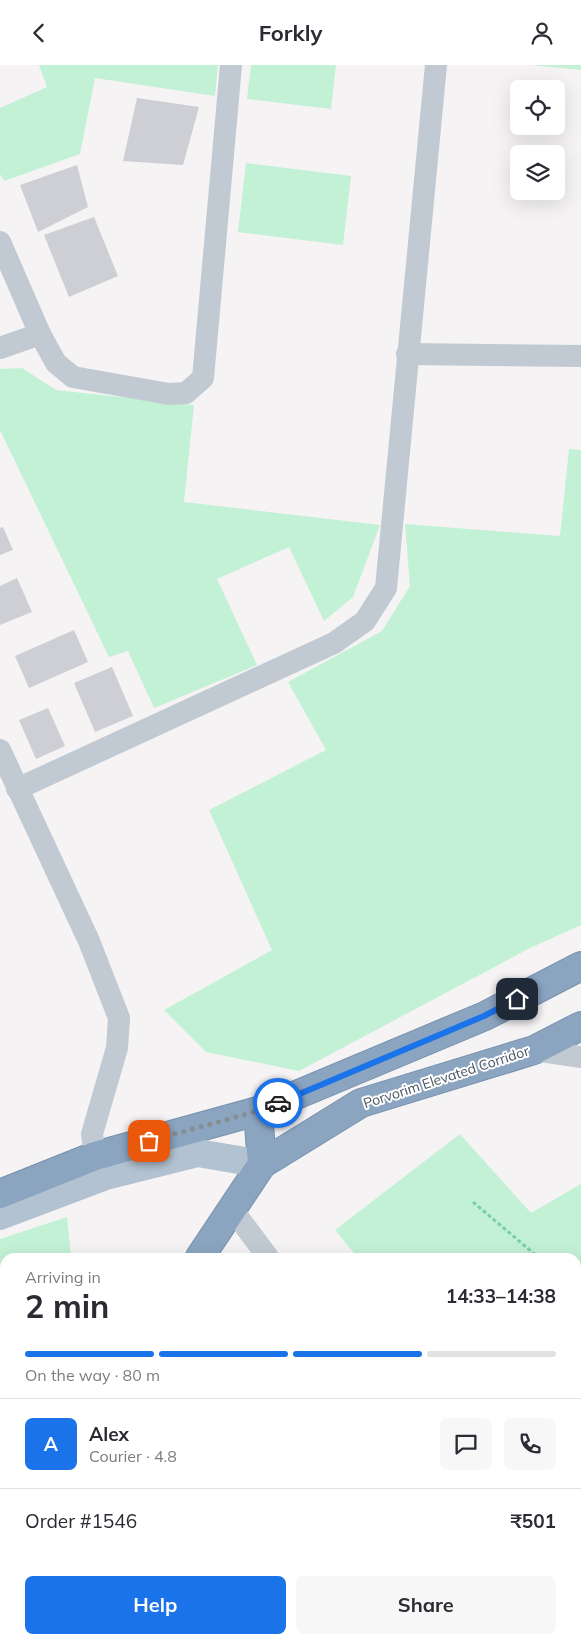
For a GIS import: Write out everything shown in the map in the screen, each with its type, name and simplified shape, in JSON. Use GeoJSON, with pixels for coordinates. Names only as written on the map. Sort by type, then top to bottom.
{"type":"FeatureCollection","features":[{"type":"Feature","properties":{"kind":"highway"},"geometry":{"type":"LineString","coordinates":[[0,1194],[95,1156],[258,1111],[484,1016],[581,966]]}},
{"type":"Feature","properties":{"kind":"highway","name":"Porvorim Elevated Corridor"},"geometry":{"type":"LineString","coordinates":[[262,1164],[361,1103],[534,1050],[581,1026]]}},
{"type":"Feature","properties":{"kind":"highway"},"geometry":{"type":"LineString","coordinates":[[203,1253],[262,1164],[258,1111]]}},
{"type":"Feature","properties":{"kind":"main road"},"geometry":{"type":"LineString","coordinates":[[0,1216],[106,1176],[198,1153],[262,1164]]}},
{"type":"Feature","properties":{"kind":"street"},"geometry":{"type":"LineString","coordinates":[[0,242],[40,333],[56,363],[74,377],[169,393],[186,393],[202,378],[231,65]]}},
{"type":"Feature","properties":{"kind":"street"},"geometry":{"type":"LineString","coordinates":[[17,789],[334,643],[365,621],[386,588],[436,65]]}},
{"type":"Feature","properties":{"kind":"street"},"geometry":{"type":"LineString","coordinates":[[0,348],[40,333]]}},
{"type":"Feature","properties":{"kind":"street"},"geometry":{"type":"LineString","coordinates":[[407,354],[581,356]]}},
{"type":"Feature","properties":{"kind":"street"},"geometry":{"type":"LineString","coordinates":[[0,750],[89,941],[119,1018],[117,1048],[92,1134],[95,1156]]}},
{"type":"Feature","properties":{"kind":"street"},"geometry":{"type":"LineString","coordinates":[[534,1050],[581,1057]]}},
{"type":"Feature","properties":{"kind":"street"},"geometry":{"type":"LineString","coordinates":[[232,1209],[265,1253]]}},
{"type":"Feature","properties":{"kind":"path"},"geometry":{"type":"LineString","coordinates":[[473,1202],[533,1253]]}},
{"type":"Feature","properties":{"kind":"green space"},"geometry":{"type":"Polygon","coordinates":[[[39,65],[218,65],[215,96],[95,78],[80,154],[4,181],[0,174],[0,108],[47,87],[39,65]]]}},
{"type":"Feature","properties":{"kind":"green space"},"geometry":{"type":"Polygon","coordinates":[[[251,65],[336,65],[331,109],[247,99],[251,65]]]}},
{"type":"Feature","properties":{"kind":"green space"},"geometry":{"type":"Polygon","coordinates":[[[530,65],[581,65],[581,70],[530,65]]]}},
{"type":"Feature","properties":{"kind":"green space"},"geometry":{"type":"Polygon","coordinates":[[[246,163],[351,176],[343,245],[238,232],[246,163]]]}},
{"type":"Feature","properties":{"kind":"green space"},"geometry":{"type":"Polygon","coordinates":[[[22,368],[56,390],[194,405],[184,502],[380,525],[353,597],[324,621],[289,547],[217,579],[257,665],[154,708],[128,651],[109,657],[0,430],[0,369],[22,368]]]}},
{"type":"Feature","properties":{"kind":"green space"},"geometry":{"type":"Polygon","coordinates":[[[569,449],[581,450],[581,925],[530,948],[299,1071],[206,1052],[164,1010],[272,950],[209,810],[326,750],[288,682],[382,631],[410,586],[405,524],[560,536],[569,449]]]}},
{"type":"Feature","properties":{"kind":"green space"},"geometry":{"type":"Polygon","coordinates":[[[460,1134],[531,1213],[581,1184],[581,1253],[354,1253],[335,1230],[460,1134]]]}},
{"type":"Feature","properties":{"kind":"green space"},"geometry":{"type":"Polygon","coordinates":[[[67,1217],[71,1253],[0,1253],[0,1239],[67,1217]]]}},
{"type":"Feature","properties":{"kind":"building"},"geometry":{"type":"Polygon","coordinates":[[[137,98],[199,107],[183,165],[123,161],[137,98]]]}},
{"type":"Feature","properties":{"kind":"building"},"geometry":{"type":"Polygon","coordinates":[[[77,165],[88,207],[38,232],[20,185],[77,165]]]}},
{"type":"Feature","properties":{"kind":"building"},"geometry":{"type":"Polygon","coordinates":[[[94,217],[118,276],[69,297],[44,235],[94,217]]]}},
{"type":"Feature","properties":{"kind":"building"},"geometry":{"type":"Polygon","coordinates":[[[3,527],[13,550],[0,555],[0,528],[3,527]]]}},
{"type":"Feature","properties":{"kind":"building"},"geometry":{"type":"Polygon","coordinates":[[[17,578],[32,612],[0,625],[0,586],[17,578]]]}},
{"type":"Feature","properties":{"kind":"building"},"geometry":{"type":"Polygon","coordinates":[[[74,630],[88,662],[29,688],[15,656],[74,630]]]}},
{"type":"Feature","properties":{"kind":"building"},"geometry":{"type":"Polygon","coordinates":[[[112,667],[133,716],[95,732],[74,683],[112,667]]]}},
{"type":"Feature","properties":{"kind":"building"},"geometry":{"type":"Polygon","coordinates":[[[48,708],[65,746],[36,759],[19,720],[48,708]]]}},
{"type":"Feature","properties":{"kind":"way so far"},"geometry":{"type":"LineString","coordinates":[[149,1141],[258,1111],[278,1103]]}},
{"type":"Feature","properties":{"kind":"route"},"geometry":{"type":"LineString","coordinates":[[278,1103],[484,1016],[517,999]]}}]}
